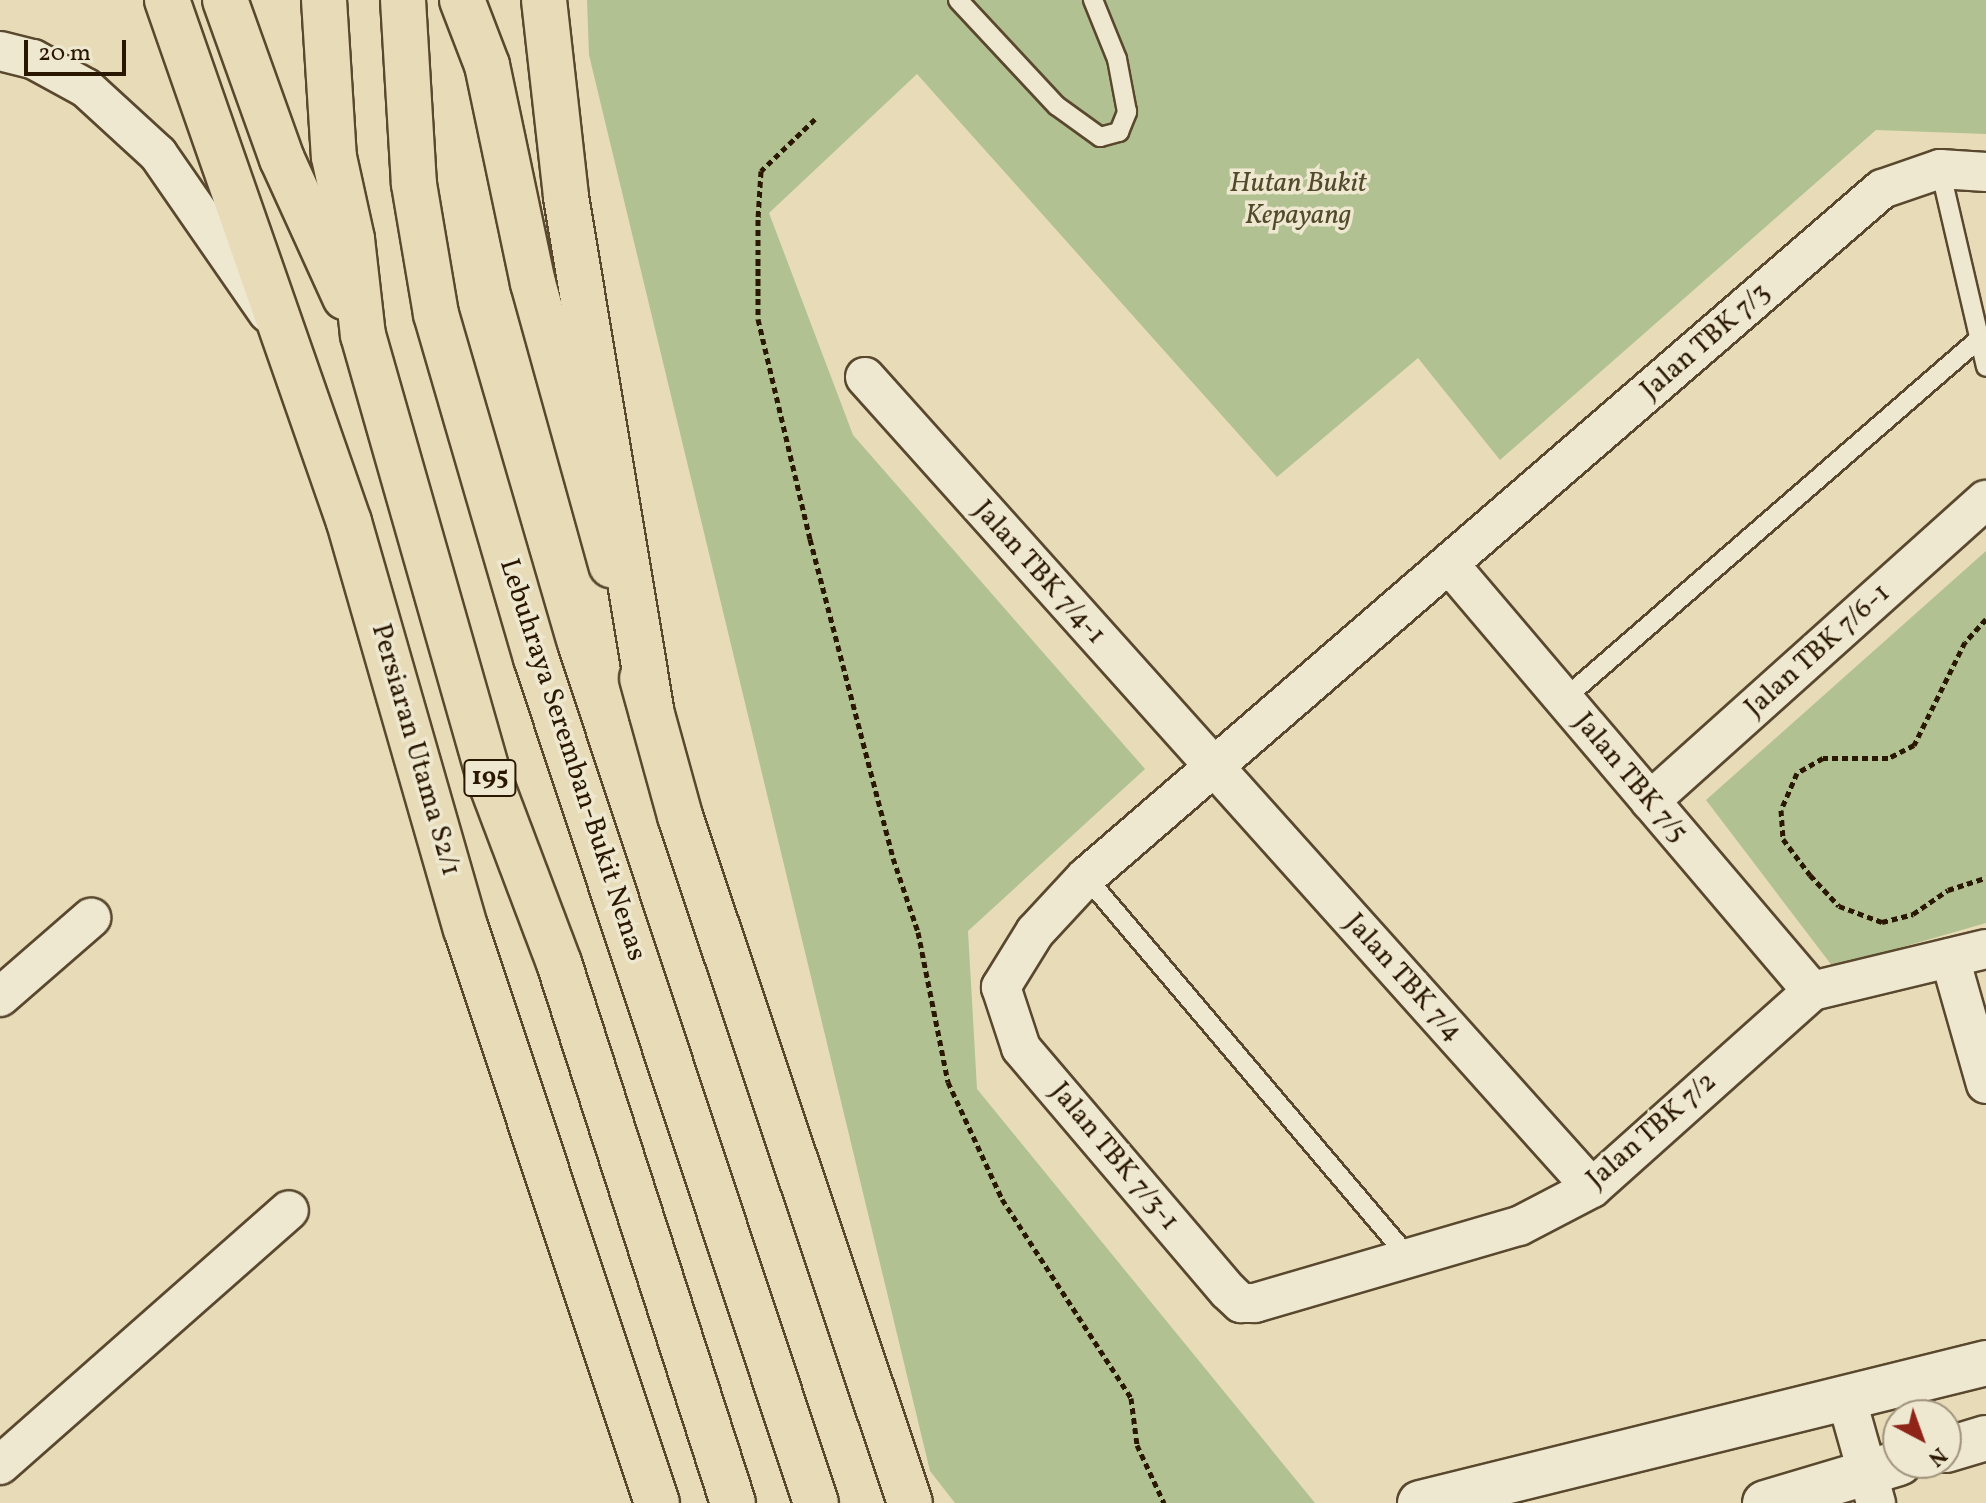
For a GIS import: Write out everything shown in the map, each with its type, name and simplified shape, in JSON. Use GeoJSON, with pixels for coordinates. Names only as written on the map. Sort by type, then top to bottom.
{"type":"FeatureCollection","features":[{"type":"Feature","properties":{"kind":"main road","name":"Persiaran Utama S2/1"},"geometry":{"type":"LineString","coordinates":[[167,0],[276,325],[349,522],[466,929],[657,1503]]}},
{"type":"Feature","properties":{"kind":"main road"},"geometry":{"type":"LineString","coordinates":[[225,0],[282,159],[363,335]]}},
{"type":"Feature","properties":{"kind":"main road","name":"Lebuhraya Seremban-Bukit Nenas"},"geometry":{"type":"LineString","coordinates":[[403,0],[403,45],[414,184],[436,314],[536,658],[816,1503]]}},
{"type":"Feature","properties":{"kind":"main road"},"geometry":{"type":"LineString","coordinates":[[462,0],[487,65],[533,283],[680,816],[905,1496]]}},
{"type":"Feature","properties":{"kind":"main road"},"geometry":{"type":"LineString","coordinates":[[544,0],[566,197],[652,714]]}},
{"type":"Feature","properties":{"kind":"main road","name":"195"},"geometry":{"type":"LineString","coordinates":[[324,17],[334,157],[352,239],[363,335],[491,783],[559,963],[733,1503]]}},
{"type":"Feature","properties":{"kind":"street"},"geometry":{"type":"LineString","coordinates":[[0,51],[33,59],[86,88],[158,154],[276,325]]}},
{"type":"Feature","properties":{"kind":"street","name":"Jalan TBK 7/3"},"geometry":{"type":"LineString","coordinates":[[1001,987],[1035,932],[1086,877],[1882,189],[1940,169],[1986,172]]}},
{"type":"Feature","properties":{"kind":"street","name":"Jalan TBK 7/4-1"},"geometry":{"type":"LineString","coordinates":[[865,377],[1214,768]]}},
{"type":"Feature","properties":{"kind":"street","name":"Jalan TBK 7/6-1"},"geometry":{"type":"LineString","coordinates":[[1650,801],[1986,500]]}},
{"type":"Feature","properties":{"kind":"street","name":"Jalan TBK 7/5"},"geometry":{"type":"LineString","coordinates":[[1449,564],[1812,991]]}},
{"type":"Feature","properties":{"kind":"street","name":"Jalan TBK 7/4"},"geometry":{"type":"LineString","coordinates":[[1214,768],[1592,1188]]}},
{"type":"Feature","properties":{"kind":"street"},"geometry":{"type":"LineString","coordinates":[[0,997],[91,918]]}},
{"type":"Feature","properties":{"kind":"street"},"geometry":{"type":"LineString","coordinates":[[1968,953],[1986,1084]]}},
{"type":"Feature","properties":{"kind":"street","name":"Jalan TBK 7/2"},"geometry":{"type":"LineString","coordinates":[[1255,1303],[1519,1226],[1592,1188],[1812,991],[1968,953]]}},
{"type":"Feature","properties":{"kind":"street","name":"Jalan TBK 7/3-1"},"geometry":{"type":"LineString","coordinates":[[1001,987],[1021,1048],[1228,1291],[1241,1303],[1255,1303]]}},
{"type":"Feature","properties":{"kind":"street"},"geometry":{"type":"LineString","coordinates":[[0,1465],[289,1210]]}},
{"type":"Feature","properties":{"kind":"street"},"geometry":{"type":"LineString","coordinates":[[1420,1503],[1986,1363]]}},
{"type":"Feature","properties":{"kind":"street"},"geometry":{"type":"LineString","coordinates":[[1765,1503],[1881,1479],[1846,1397]]}},
{"type":"Feature","properties":{"kind":"street"},"geometry":{"type":"LineString","coordinates":[[1962,1445],[1986,1438]]}},
{"type":"Feature","properties":{"kind":"lane"},"geometry":{"type":"LineString","coordinates":[[958,0],[1057,106],[1100,137],[1119,132],[1127,112],[1117,59],[1093,0]]}},
{"type":"Feature","properties":{"kind":"lane"},"geometry":{"type":"LineString","coordinates":[[1940,169],[1986,367]]}},
{"type":"Feature","properties":{"kind":"lane"},"geometry":{"type":"LineString","coordinates":[[1564,699],[1979,339]]}},
{"type":"Feature","properties":{"kind":"lane"},"geometry":{"type":"LineString","coordinates":[[1086,877],[1408,1257]]}},
{"type":"Feature","properties":{"kind":"path"},"geometry":{"type":"LineString","coordinates":[[815,119],[761,171],[758,319],[818,570],[893,858],[918,932],[948,1082],[1002,1199],[1131,1398],[1137,1445],[1164,1503]]}},
{"type":"Feature","properties":{"kind":"path"},"geometry":{"type":"LineString","coordinates":[[1986,619],[1965,642],[1914,745],[1888,758],[1823,758],[1797,773],[1781,810],[1783,839],[1810,875],[1839,906],[1882,922],[1913,914],[1948,890],[1986,878]]}},
{"type":"Feature","properties":{"kind":"green space","name":"Hutan Bukit Kepayang"},"geometry":{"type":"Polygon","coordinates":[[[587,0],[1986,0],[1986,134],[1876,130],[1500,460],[1418,358],[1277,477],[917,74],[769,213],[853,435],[1145,769],[968,931],[977,1089],[1315,1503],[955,1503],[930,1471],[589,55],[587,0]]]}},
{"type":"Feature","properties":{"kind":"green space"},"geometry":{"type":"Polygon","coordinates":[[[1986,551],[1986,923],[1833,967],[1706,800],[1986,551]]]}}]}
